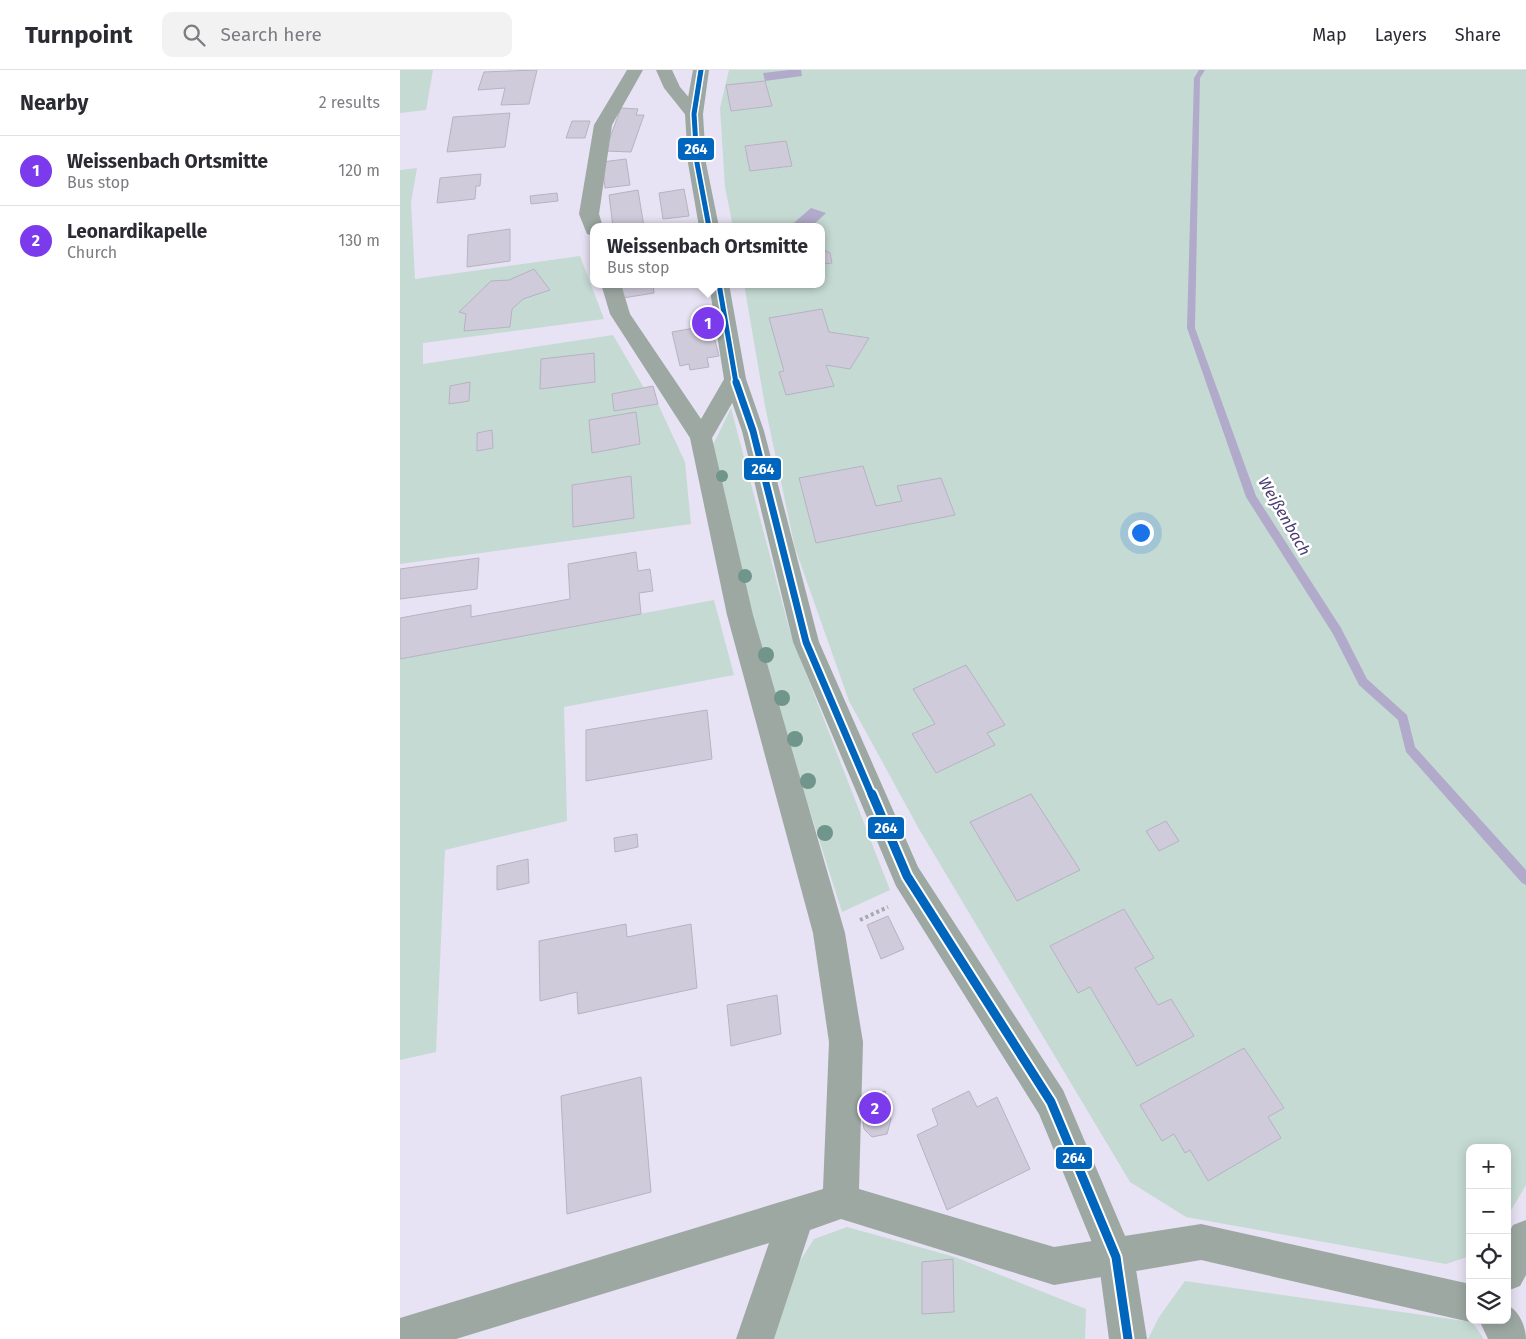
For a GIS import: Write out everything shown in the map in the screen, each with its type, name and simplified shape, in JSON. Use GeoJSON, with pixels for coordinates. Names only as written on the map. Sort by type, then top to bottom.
{"type":"FeatureCollection","features":[{"type":"Feature","properties":{"kind":"street"},"geometry":{"type":"LineString","coordinates":[[592,223],[589,214],[603,125],[635,70]]}},
{"type":"Feature","properties":{"kind":"street"},"geometry":{"type":"LineString","coordinates":[[664,70],[672,88],[694,114]]}},
{"type":"Feature","properties":{"kind":"street"},"geometry":{"type":"LineString","coordinates":[[701,70],[694,114],[697,163],[708,223]]}},
{"type":"Feature","properties":{"kind":"street"},"geometry":{"type":"LineString","coordinates":[[612,288],[620,314],[701,438],[740,615],[829,933],[846,1042],[841,1201]]}},
{"type":"Feature","properties":{"kind":"street"},"geometry":{"type":"LineString","coordinates":[[720,288],[735,379],[753,431],[806,642],[907,876],[1051,1102],[1116,1257],[1128,1339]]}},
{"type":"Feature","properties":{"kind":"street"},"geometry":{"type":"LineString","coordinates":[[701,438],[735,379]]}},
{"type":"Feature","properties":{"kind":"street"},"geometry":{"type":"LineString","coordinates":[[400,1337],[796,1218],[841,1201],[1054,1266],[1201,1242],[1466,1302]]}},
{"type":"Feature","properties":{"kind":"street"},"geometry":{"type":"LineString","coordinates":[[755,1339],[796,1218]]}},
{"type":"Feature","properties":{"kind":"street"},"geometry":{"type":"LineString","coordinates":[[1511,1266],[1526,1238]]}},
{"type":"Feature","properties":{"kind":"street"},"geometry":{"type":"LineString","coordinates":[[1501,1324],[1511,1339]]}},
{"type":"Feature","properties":{"kind":"path"},"geometry":{"type":"LineString","coordinates":[[829,933],[918,894]]}},
{"type":"Feature","properties":{"kind":"green space"},"geometry":{"type":"Polygon","coordinates":[[[400,70],[433,70],[426,110],[400,113],[400,70]]]}},
{"type":"Feature","properties":{"kind":"green space"},"geometry":{"type":"Polygon","coordinates":[[[729,70],[1526,70],[1526,1185],[1511,1210],[1511,1144],[1466,1144],[1466,1257],[1446,1264],[1186,1217],[1130,1182],[919,829],[849,701],[795,548],[765,406],[745,288],[825,288],[825,223],[732,223],[725,187],[720,108],[729,70]]]}},
{"type":"Feature","properties":{"kind":"green space"},"geometry":{"type":"Polygon","coordinates":[[[417,168],[411,202],[415,279],[580,256],[590,282],[590,288],[592,288],[604,319],[423,343],[423,364],[613,335],[644,388],[653,386],[658,404],[685,462],[691,524],[400,564],[400,170],[417,168]]]}},
{"type":"Feature","properties":{"kind":"green space"},"geometry":{"type":"Polygon","coordinates":[[[731,408],[790,632],[890,890],[842,912],[746,609],[712,447],[731,408]]]}},
{"type":"Feature","properties":{"kind":"green space"},"geometry":{"type":"Polygon","coordinates":[[[714,600],[734,675],[564,707],[567,821],[445,850],[436,1052],[400,1060],[400,659],[714,600]]]}},
{"type":"Feature","properties":{"kind":"green space"},"geometry":{"type":"Polygon","coordinates":[[[847,1227],[955,1257],[1086,1309],[1085,1339],[774,1339],[798,1264],[814,1239],[847,1227]]]}},
{"type":"Feature","properties":{"kind":"green space"},"geometry":{"type":"Polygon","coordinates":[[[1185,1281],[1466,1321],[1466,1324],[1473,1324],[1484,1339],[1148,1339],[1159,1317],[1185,1281]]]}},
{"type":"Feature","properties":{"kind":"shaded area"},"geometry":{"type":"Polygon","coordinates":[[[801,70],[802,76],[765,81],[763,73],[801,70]]]}},
{"type":"Feature","properties":{"kind":"shaded area"},"geometry":{"type":"Polygon","coordinates":[[[811,208],[826,213],[815,223],[794,223],[811,208]]]}},
{"type":"Feature","properties":{"kind":"building"},"geometry":{"type":"Polygon","coordinates":[[[537,70],[529,104],[501,105],[505,88],[478,90],[484,72],[537,70]]]}},
{"type":"Feature","properties":{"kind":"building"},"geometry":{"type":"Polygon","coordinates":[[[765,81],[772,106],[731,111],[726,85],[765,81]]]}},
{"type":"Feature","properties":{"kind":"building"},"geometry":{"type":"Polygon","coordinates":[[[621,108],[638,109],[636,115],[644,115],[631,152],[605,151],[621,108]]]}},
{"type":"Feature","properties":{"kind":"building"},"geometry":{"type":"Polygon","coordinates":[[[510,113],[505,147],[447,152],[453,117],[510,113]]]}},
{"type":"Feature","properties":{"kind":"building"},"geometry":{"type":"Polygon","coordinates":[[[572,121],[590,121],[585,138],[566,138],[572,121]]]}},
{"type":"Feature","properties":{"kind":"building"},"geometry":{"type":"Polygon","coordinates":[[[786,141],[792,166],[750,171],[745,146],[786,141]]]}},
{"type":"Feature","properties":{"kind":"building"},"geometry":{"type":"Polygon","coordinates":[[[626,159],[630,185],[605,188],[602,162],[626,159]]]}},
{"type":"Feature","properties":{"kind":"building"},"geometry":{"type":"Polygon","coordinates":[[[481,174],[480,186],[476,186],[475,199],[437,203],[440,178],[481,174]]]}},
{"type":"Feature","properties":{"kind":"building"},"geometry":{"type":"Polygon","coordinates":[[[684,189],[689,216],[663,219],[659,193],[684,189]]]}},
{"type":"Feature","properties":{"kind":"building"},"geometry":{"type":"Polygon","coordinates":[[[638,190],[643,223],[612,223],[609,195],[638,190]]]}},
{"type":"Feature","properties":{"kind":"building"},"geometry":{"type":"Polygon","coordinates":[[[557,193],[558,201],[531,204],[530,196],[557,193]]]}},
{"type":"Feature","properties":{"kind":"building"},"geometry":{"type":"Polygon","coordinates":[[[510,229],[510,261],[467,267],[468,235],[510,229]]]}},
{"type":"Feature","properties":{"kind":"building"},"geometry":{"type":"Polygon","coordinates":[[[825,250],[830,253],[832,263],[825,264],[825,250]]]}},
{"type":"Feature","properties":{"kind":"building"},"geometry":{"type":"Polygon","coordinates":[[[534,269],[550,290],[523,299],[512,309],[510,327],[464,331],[466,314],[459,312],[491,281],[509,280],[534,269]]]}},
{"type":"Feature","properties":{"kind":"building"},"geometry":{"type":"Polygon","coordinates":[[[622,288],[653,288],[654,293],[623,298],[622,288]]]}},
{"type":"Feature","properties":{"kind":"building"},"geometry":{"type":"Polygon","coordinates":[[[822,309],[829,332],[869,338],[850,369],[826,365],[834,386],[786,395],[779,372],[784,371],[769,318],[822,309]]]}},
{"type":"Feature","properties":{"kind":"building"},"geometry":{"type":"Polygon","coordinates":[[[711,325],[719,356],[707,358],[709,367],[690,370],[689,364],[680,366],[672,332],[711,325]]]}},
{"type":"Feature","properties":{"kind":"building"},"geometry":{"type":"Polygon","coordinates":[[[594,353],[595,382],[540,389],[541,359],[594,353]]]}},
{"type":"Feature","properties":{"kind":"building"},"geometry":{"type":"Polygon","coordinates":[[[470,382],[469,401],[449,404],[450,386],[470,382]]]}},
{"type":"Feature","properties":{"kind":"building"},"geometry":{"type":"Polygon","coordinates":[[[653,386],[658,404],[614,411],[612,394],[653,386]]]}},
{"type":"Feature","properties":{"kind":"building"},"geometry":{"type":"Polygon","coordinates":[[[636,412],[640,444],[592,453],[589,420],[636,412]]]}},
{"type":"Feature","properties":{"kind":"building"},"geometry":{"type":"Polygon","coordinates":[[[492,430],[493,448],[477,451],[477,433],[492,430]]]}},
{"type":"Feature","properties":{"kind":"building"},"geometry":{"type":"Polygon","coordinates":[[[863,466],[876,506],[902,501],[897,486],[941,478],[955,515],[816,543],[799,478],[863,466]]]}},
{"type":"Feature","properties":{"kind":"building"},"geometry":{"type":"Polygon","coordinates":[[[631,476],[634,518],[573,527],[572,485],[631,476]]]}},
{"type":"Feature","properties":{"kind":"building"},"geometry":{"type":"Polygon","coordinates":[[[636,552],[638,571],[650,569],[653,591],[639,593],[641,614],[400,659],[400,618],[471,605],[471,617],[570,599],[568,564],[636,552]]]}},
{"type":"Feature","properties":{"kind":"building"},"geometry":{"type":"Polygon","coordinates":[[[479,558],[477,589],[400,599],[400,569],[479,558]]]}},
{"type":"Feature","properties":{"kind":"building"},"geometry":{"type":"Polygon","coordinates":[[[966,665],[1005,725],[987,733],[995,745],[936,773],[912,734],[935,724],[913,689],[966,665]]]}},
{"type":"Feature","properties":{"kind":"building"},"geometry":{"type":"Polygon","coordinates":[[[707,710],[712,759],[586,781],[586,730],[707,710]]]}},
{"type":"Feature","properties":{"kind":"building"},"geometry":{"type":"Polygon","coordinates":[[[1031,794],[1080,870],[1017,901],[970,822],[1031,794]]]}},
{"type":"Feature","properties":{"kind":"building"},"geometry":{"type":"Polygon","coordinates":[[[1166,821],[1179,841],[1159,851],[1146,831],[1166,821]]]}},
{"type":"Feature","properties":{"kind":"building"},"geometry":{"type":"Polygon","coordinates":[[[637,834],[638,847],[615,852],[614,838],[637,834]]]}},
{"type":"Feature","properties":{"kind":"building"},"geometry":{"type":"Polygon","coordinates":[[[528,859],[529,883],[497,890],[497,866],[528,859]]]}},
{"type":"Feature","properties":{"kind":"building"},"geometry":{"type":"Polygon","coordinates":[[[1124,909],[1154,958],[1135,968],[1158,1005],[1171,999],[1194,1036],[1137,1066],[1090,987],[1078,993],[1050,946],[1124,909]]]}},
{"type":"Feature","properties":{"kind":"building"},"geometry":{"type":"Polygon","coordinates":[[[888,916],[904,949],[881,959],[867,925],[888,916]]]}},
{"type":"Feature","properties":{"kind":"building"},"geometry":{"type":"Polygon","coordinates":[[[626,924],[627,937],[691,924],[697,988],[578,1014],[577,992],[540,1001],[539,941],[626,924]]]}},
{"type":"Feature","properties":{"kind":"building"},"geometry":{"type":"Polygon","coordinates":[[[777,995],[781,1034],[731,1046],[727,1005],[777,995]]]}},
{"type":"Feature","properties":{"kind":"building"},"geometry":{"type":"Polygon","coordinates":[[[1244,1048],[1284,1108],[1268,1117],[1281,1138],[1208,1181],[1190,1150],[1185,1153],[1174,1134],[1162,1141],[1140,1105],[1244,1048]]]}},
{"type":"Feature","properties":{"kind":"building"},"geometry":{"type":"Polygon","coordinates":[[[641,1077],[651,1192],[567,1214],[561,1096],[641,1077]]]}},
{"type":"Feature","properties":{"kind":"building"},"geometry":{"type":"Polygon","coordinates":[[[885,1091],[891,1119],[887,1134],[872,1137],[864,1129],[859,1097],[885,1091]]]}},
{"type":"Feature","properties":{"kind":"building"},"geometry":{"type":"Polygon","coordinates":[[[969,1091],[977,1107],[997,1097],[1030,1169],[947,1210],[917,1135],[938,1125],[932,1109],[969,1091]]]}},
{"type":"Feature","properties":{"kind":"building"},"geometry":{"type":"Polygon","coordinates":[[[953,1259],[954,1312],[922,1314],[922,1262],[953,1259]]]}},
{"type":"Feature","properties":{"kind":"waterway","name":"Weißenbach"},"geometry":{"type":"LineString","coordinates":[[1202,70],[1197,78],[1191,328],[1251,497],[1337,631],[1363,682],[1403,718],[1410,749],[1526,879]]}},
{"type":"Feature","properties":{"kind":"transit line","name":"264"},"geometry":{"type":"LineString","coordinates":[[701,70],[694,114],[697,163],[708,223]]}},
{"type":"Feature","properties":{"kind":"transit line","name":"264"},"geometry":{"type":"LineString","coordinates":[[720,288],[735,379],[753,431],[806,642],[907,876],[1051,1102],[1116,1257],[1128,1339]]}},
{"type":"Feature","properties":{"kind":"place","name":"Weissenbach Ortsmitte"},"geometry":{"type":"Point","coordinates":[708,323]}},
{"type":"Feature","properties":{"kind":"place","name":"Leonardikapelle"},"geometry":{"type":"Point","coordinates":[875,1108]}}]}
